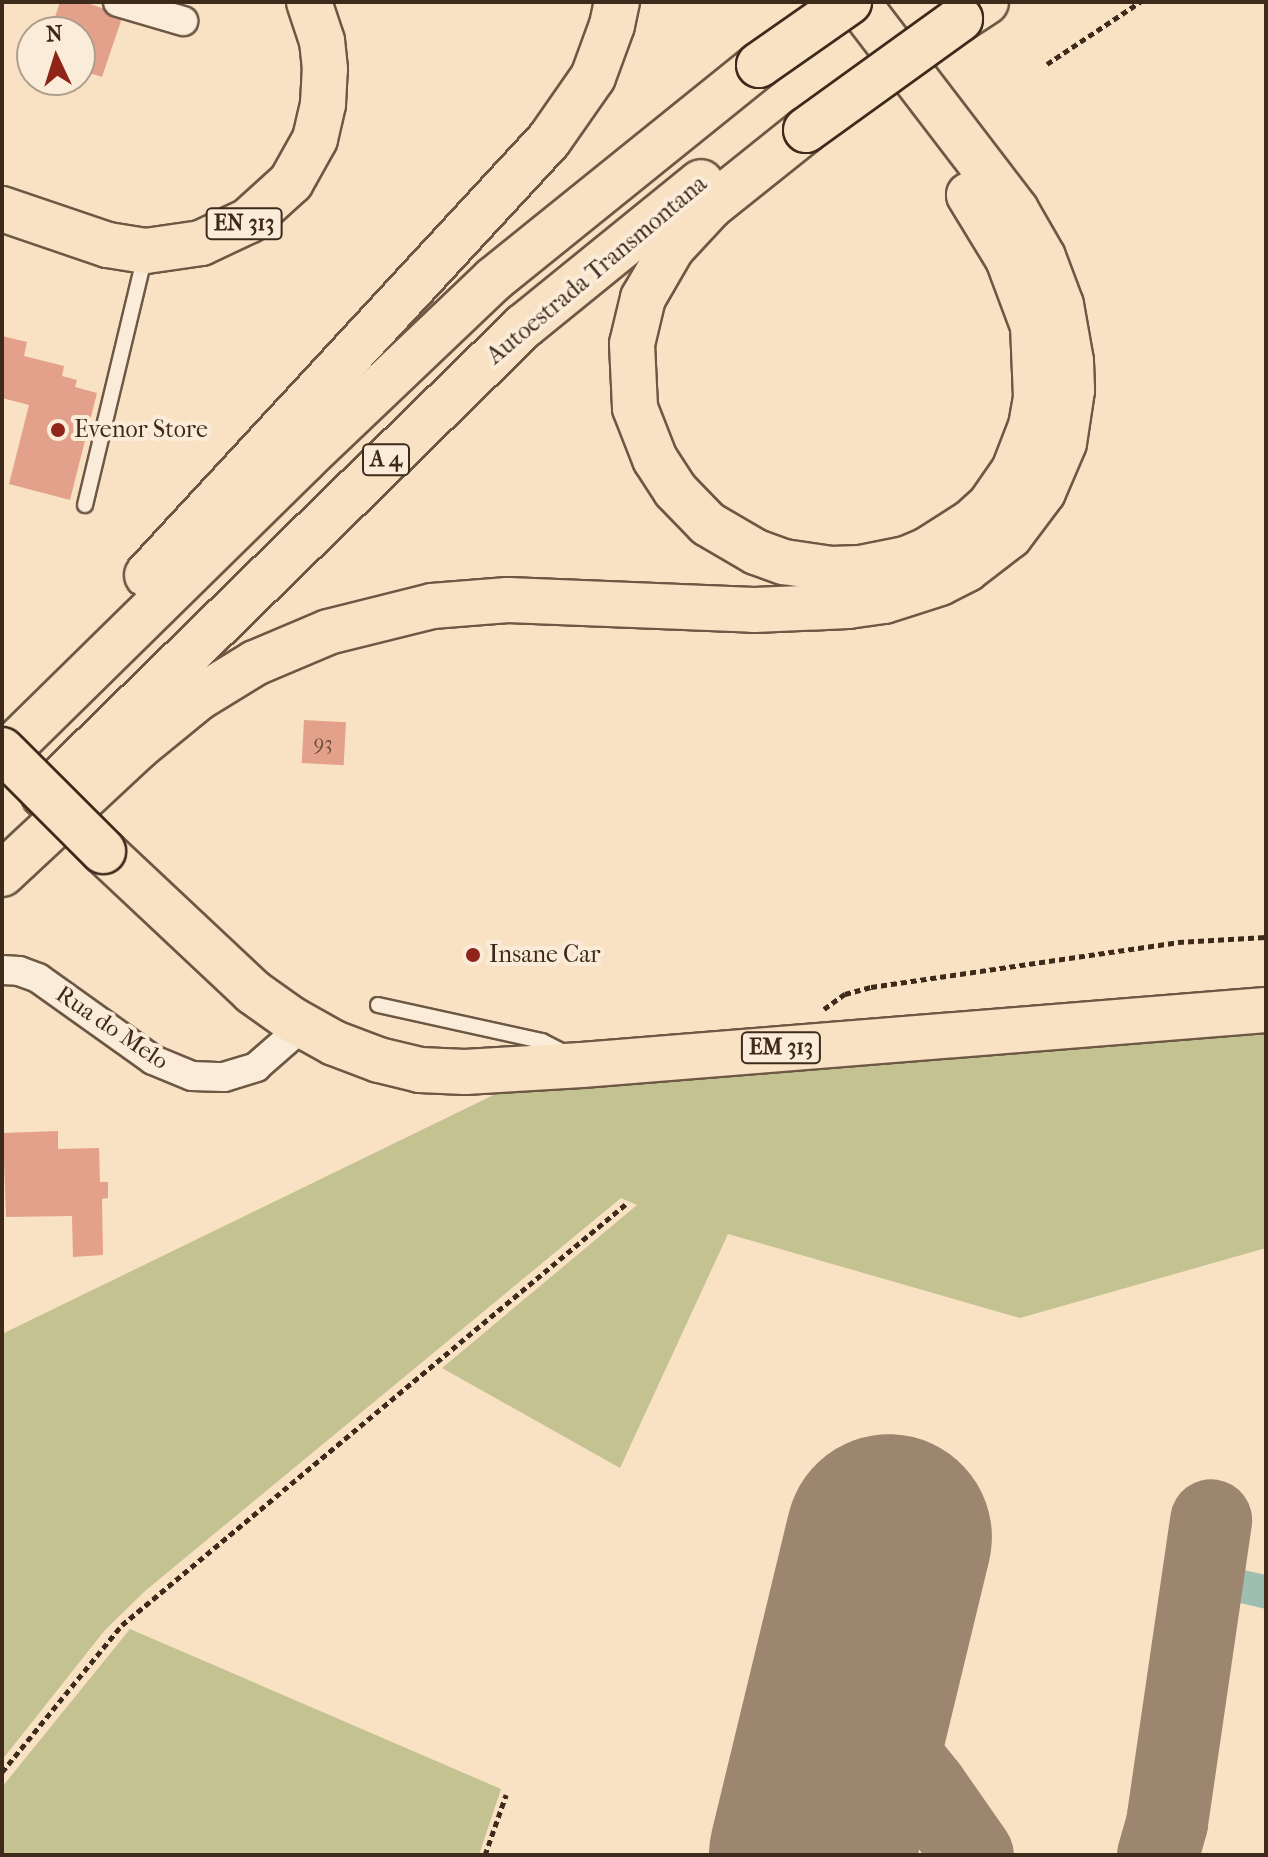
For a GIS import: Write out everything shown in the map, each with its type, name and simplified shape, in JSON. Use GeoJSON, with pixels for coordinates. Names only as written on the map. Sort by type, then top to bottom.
{"type":"FeatureCollection","features":[{"type":"Feature","properties":{"kind":"main road","name":"EN 313"},"geometry":{"type":"LineString","coordinates":[[2,209],[108,245],[146,251],[201,243],[233,231],[271,202],[301,169],[315,139],[325,86],[322,41],[309,2]]}},
{"type":"Feature","properties":{"kind":"main road"},"geometry":{"type":"LineString","coordinates":[[2,722],[114,610],[549,140],[593,77],[617,2]]}},
{"type":"Feature","properties":{"kind":"main road"},"geometry":{"type":"LineString","coordinates":[[799,120],[672,248],[639,311],[631,353],[633,391],[639,422],[655,459],[675,490],[708,524],[756,552],[784,562],[831,569],[860,568],[927,550],[989,506],[1023,450],[1031,426],[1037,370],[1033,326],[1026,302],[997,237],[823,2]]}},
{"type":"Feature","properties":{"kind":"main road","name":"A 4"},"geometry":{"type":"LineString","coordinates":[[2,757],[304,460],[494,279],[759,65],[849,2]]}},
{"type":"Feature","properties":{"kind":"main road"},"geometry":{"type":"LineString","coordinates":[[2,874],[137,748],[198,698],[255,663],[339,628],[432,606],[508,600],[754,610],[848,606],[884,601],[940,583],[989,554],[1010,536],[1043,492],[1064,443],[1072,390],[1071,361],[1061,305],[1043,257],[1016,210],[857,2]]}},
{"type":"Feature","properties":{"kind":"main road","name":"Autoestrada Transmontana"},"geometry":{"type":"LineString","coordinates":[[2,836],[524,326],[799,120],[962,8]]}},
{"type":"Feature","properties":{"kind":"main road","name":"EM 313"},"geometry":{"type":"LineString","coordinates":[[2,750],[103,851],[253,992],[303,1026],[379,1060],[420,1070],[465,1072],[582,1065],[1266,1010]]}},
{"type":"Feature","properties":{"kind":"street"},"geometry":{"type":"LineString","coordinates":[[118,2],[183,21]]}},
{"type":"Feature","properties":{"kind":"street","name":"Rua do Melo"},"geometry":{"type":"LineString","coordinates":[[2,970],[19,971],[38,978],[153,1060],[192,1076],[224,1077],[256,1067],[303,1026]]}},
{"type":"Feature","properties":{"kind":"lane"},"geometry":{"type":"LineString","coordinates":[[85,505],[146,251]]}},
{"type":"Feature","properties":{"kind":"lane"},"geometry":{"type":"LineString","coordinates":[[378,1005],[542,1041],[582,1065]]}},
{"type":"Feature","properties":{"kind":"path"},"geometry":{"type":"LineString","coordinates":[[1047,64],[1140,2]]}},
{"type":"Feature","properties":{"kind":"path"},"geometry":{"type":"LineString","coordinates":[[794,1047],[825,1008],[845,994],[862,989],[1178,942],[1266,937]]}},
{"type":"Feature","properties":{"kind":"path"},"geometry":{"type":"LineString","coordinates":[[2,1772],[122,1625],[627,1203]]}},
{"type":"Feature","properties":{"kind":"path"},"geometry":{"type":"LineString","coordinates":[[485,1855],[506,1795]]}},
{"type":"Feature","properties":{"kind":"shaded area"},"geometry":{"type":"Polygon","coordinates":[[[1266,1026],[1266,1248],[1020,1318],[728,1234],[620,1468],[442,1368],[637,1205],[621,1198],[145,1591],[105,1630],[2,1760],[2,1334],[512,1086],[1266,1026]]]}},
{"type":"Feature","properties":{"kind":"shaded area"},"geometry":{"type":"Polygon","coordinates":[[[1244,1570],[1266,1575],[1266,1609],[1236,1602],[1244,1570]]]}},
{"type":"Feature","properties":{"kind":"shaded area"},"geometry":{"type":"Polygon","coordinates":[[[130,1629],[501,1789],[479,1855],[2,1855],[2,1787],[130,1629]]]}},
{"type":"Feature","properties":{"kind":"building"},"geometry":{"type":"Polygon","coordinates":[[[60,2],[84,2],[123,15],[102,77],[96,75],[96,16],[55,16],[60,2]]]}},
{"type":"Feature","properties":{"kind":"building"},"geometry":{"type":"Polygon","coordinates":[[[2,336],[27,342],[24,356],[64,366],[62,376],[77,380],[75,387],[97,393],[70,500],[9,484],[29,405],[2,398],[2,336]]]}},
{"type":"Feature","properties":{"kind":"building"},"geometry":{"type":"Polygon","coordinates":[[[304,720],[346,722],[344,765],[302,763],[304,720]]]}},
{"type":"Feature","properties":{"kind":"building"},"geometry":{"type":"Polygon","coordinates":[[[58,1131],[58,1149],[99,1148],[100,1182],[108,1182],[108,1198],[102,1199],[103,1255],[73,1257],[72,1216],[6,1217],[3,1133],[58,1131]]]}},
{"type":"Feature","properties":{"kind":"taxiway"},"geometry":{"type":"LineString","coordinates":[[1158,1855],[1167,1823],[1211,1520]]}},
{"type":"Feature","properties":{"kind":"taxiway"},"geometry":{"type":"LineString","coordinates":[[851,1695],[927,1789],[973,1855]]}},
{"type":"Feature","properties":{"kind":"runway"},"geometry":{"type":"LineString","coordinates":[[812,1855],[889,1537]]}},
{"type":"Feature","properties":{"kind":"place","name":"Evenor Store"},"geometry":{"type":"Point","coordinates":[58,430]}},
{"type":"Feature","properties":{"kind":"place","name":"Insane Car"},"geometry":{"type":"Point","coordinates":[473,955]}}]}
